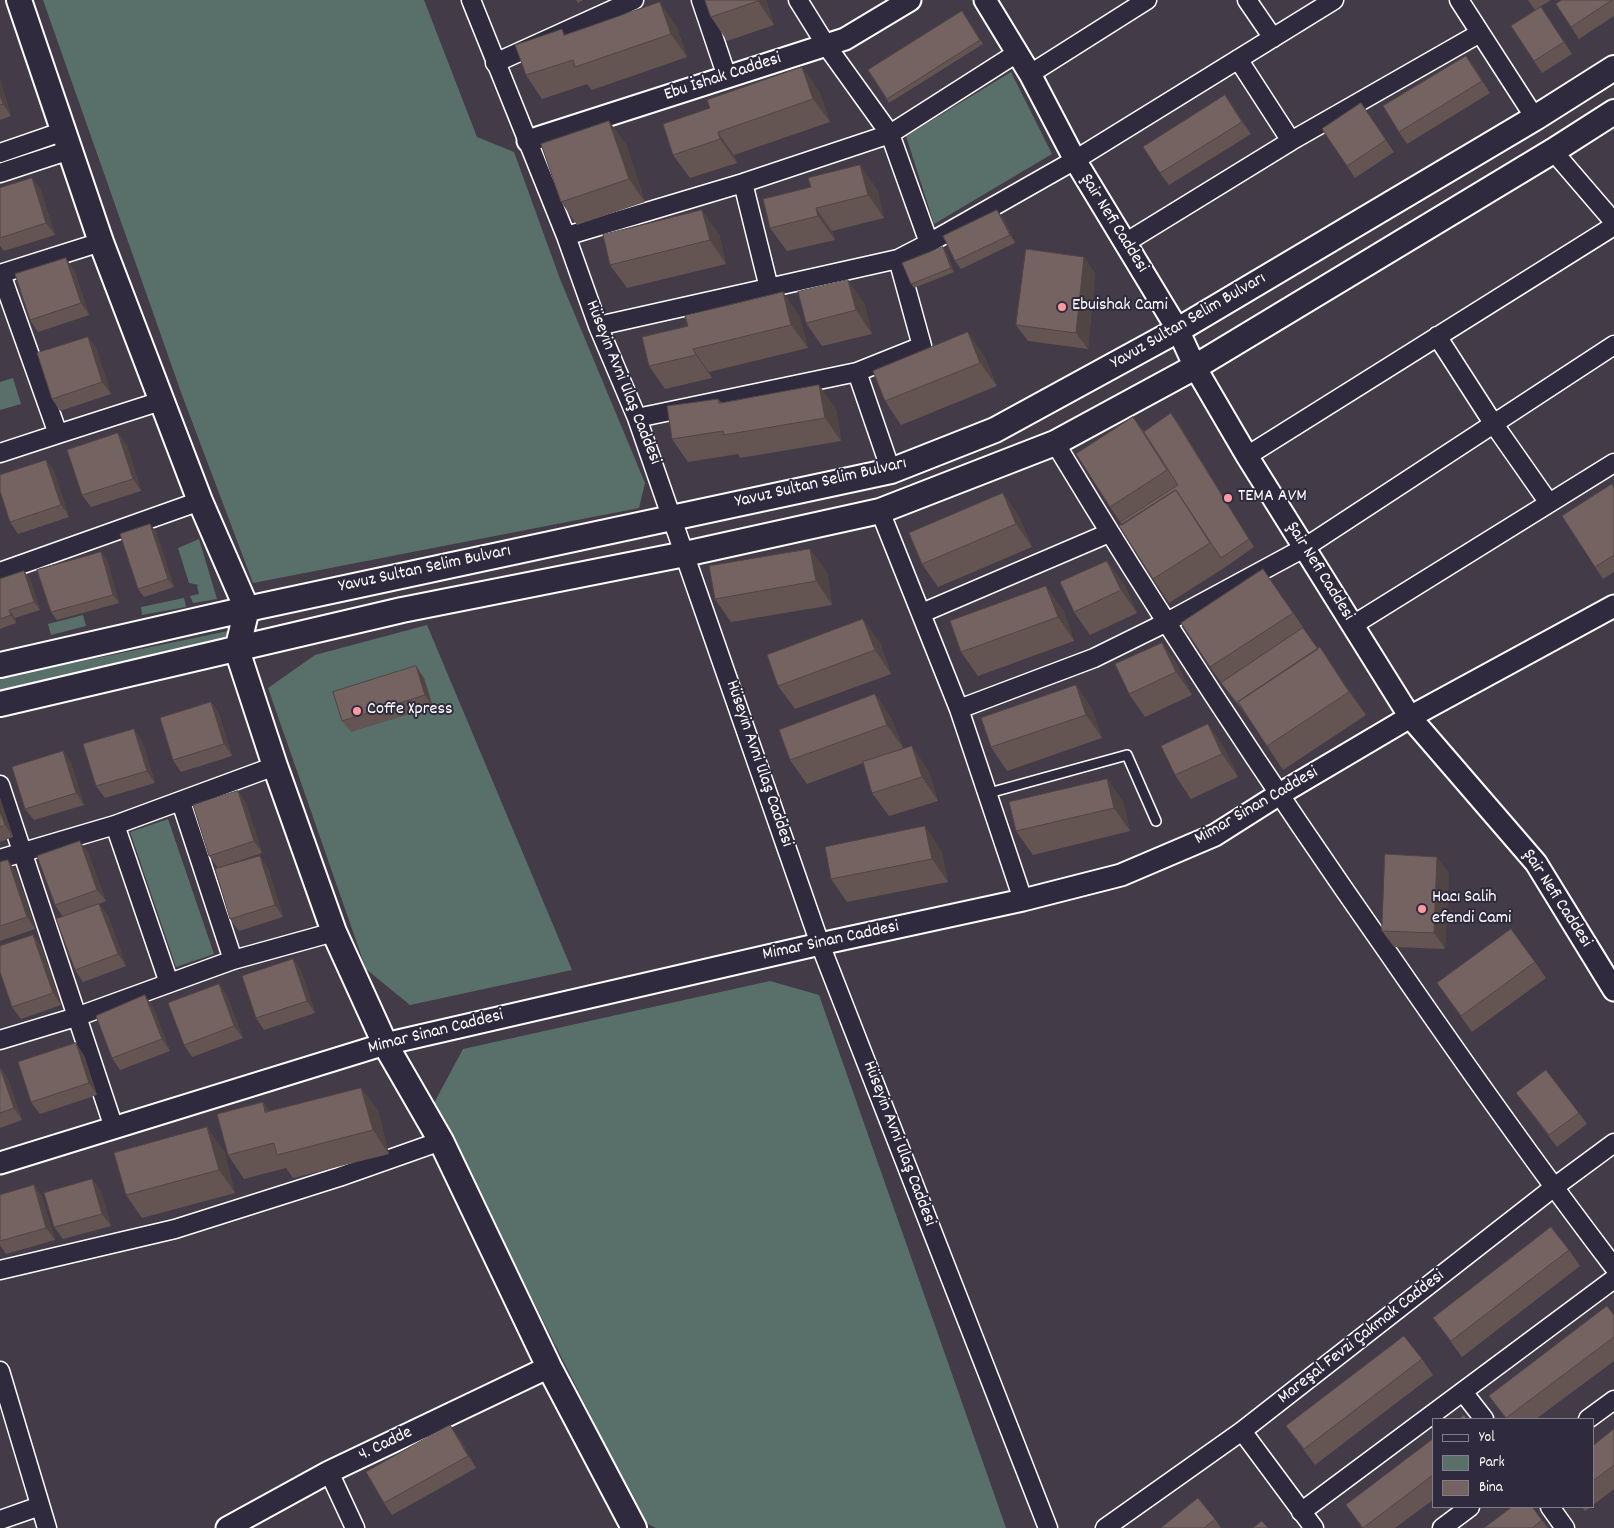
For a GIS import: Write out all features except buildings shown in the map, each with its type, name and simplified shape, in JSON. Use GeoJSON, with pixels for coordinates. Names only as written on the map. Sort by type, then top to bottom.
{"type":"FeatureCollection","features":[{"type":"Feature","properties":{"kind":"main road"},"geometry":{"type":"LineString","coordinates":[[19,0],[101,242],[200,501],[247,609],[237,650],[275,766],[334,932],[385,1044],[441,1141],[549,1367],[634,1528]]}},
{"type":"Feature","properties":{"kind":"main road","name":"Yavuz Sultan Selim Bulvarı"},"geometry":{"type":"LineString","coordinates":[[0,665],[247,609],[891,471],[995,430],[1178,330],[1535,118],[1614,68]]}},
{"type":"Feature","properties":{"kind":"main road","name":"Yavuz Sultan Selim Bulvarı"},"geometry":{"type":"LineString","coordinates":[[0,704],[402,610],[685,554],[880,511],[1054,443],[1195,367],[1553,151],[1614,112]]}},
{"type":"Feature","properties":{"kind":"street","name":"Hüseyin Avni Ulaş Caddesi"},"geometry":{"type":"LineString","coordinates":[[471,0],[566,236],[598,326],[637,418],[820,944],[1048,1528]]}},
{"type":"Feature","properties":{"kind":"street"},"geometry":{"type":"LineString","coordinates":[[496,63],[634,0]]}},
{"type":"Feature","properties":{"kind":"street"},"geometry":{"type":"LineString","coordinates":[[701,0],[727,77]]}},
{"type":"Feature","properties":{"kind":"street"},"geometry":{"type":"LineString","coordinates":[[798,0],[826,46],[890,134],[929,243]]}},
{"type":"Feature","properties":{"kind":"street","name":"Ebu İshak Caddesi"},"geometry":{"type":"LineString","coordinates":[[528,141],[845,39],[910,0]]}},
{"type":"Feature","properties":{"kind":"street","name":"Şair Nefi Caddesi"},"geometry":{"type":"LineString","coordinates":[[985,0],[1030,74],[1075,160],[1178,330],[1195,367],[1247,456],[1410,717],[1536,863],[1614,990]]}},
{"type":"Feature","properties":{"kind":"street"},"geometry":{"type":"LineString","coordinates":[[1030,74],[1147,0]]}},
{"type":"Feature","properties":{"kind":"street"},"geometry":{"type":"LineString","coordinates":[[1247,0],[1273,38]]}},
{"type":"Feature","properties":{"kind":"street"},"geometry":{"type":"LineString","coordinates":[[598,326],[898,259],[1075,160],[1334,0]]}},
{"type":"Feature","properties":{"kind":"street"},"geometry":{"type":"LineString","coordinates":[[1460,0],[1535,118]]}},
{"type":"Feature","properties":{"kind":"street"},"geometry":{"type":"LineString","coordinates":[[1126,243],[1291,141],[1480,33]]}},
{"type":"Feature","properties":{"kind":"street"},"geometry":{"type":"LineString","coordinates":[[566,236],[743,183],[890,134],[1017,53]]}},
{"type":"Feature","properties":{"kind":"street"},"geometry":{"type":"LineString","coordinates":[[1238,59],[1291,141]]}},
{"type":"Feature","properties":{"kind":"street"},"geometry":{"type":"LineString","coordinates":[[0,153],[67,140]]}},
{"type":"Feature","properties":{"kind":"street"},"geometry":{"type":"LineString","coordinates":[[0,174],[67,140]]}},
{"type":"Feature","properties":{"kind":"street"},"geometry":{"type":"LineString","coordinates":[[1553,151],[1614,222]]}},
{"type":"Feature","properties":{"kind":"street"},"geometry":{"type":"LineString","coordinates":[[743,183],[769,288]]}},
{"type":"Feature","properties":{"kind":"street"},"geometry":{"type":"LineString","coordinates":[[1247,456],[1614,226]]}},
{"type":"Feature","properties":{"kind":"street"},"geometry":{"type":"LineString","coordinates":[[58,434],[1,274],[101,242]]}},
{"type":"Feature","properties":{"kind":"street"},"geometry":{"type":"LineString","coordinates":[[637,418],[857,372],[922,346],[898,259]]}},
{"type":"Feature","properties":{"kind":"street"},"geometry":{"type":"LineString","coordinates":[[1437,336],[1492,423],[1549,503]]}},
{"type":"Feature","properties":{"kind":"street"},"geometry":{"type":"LineString","coordinates":[[959,709],[1094,658],[1167,622],[1304,548],[1492,423],[1614,346]]}},
{"type":"Feature","properties":{"kind":"street"},"geometry":{"type":"LineString","coordinates":[[857,372],[891,471]]}},
{"type":"Feature","properties":{"kind":"street"},"geometry":{"type":"LineString","coordinates":[[0,453],[161,400]]}},
{"type":"Feature","properties":{"kind":"street"},"geometry":{"type":"LineString","coordinates":[[1054,443],[1109,533],[1278,795],[1553,1188],[1614,1267]]}},
{"type":"Feature","properties":{"kind":"street"},"geometry":{"type":"LineString","coordinates":[[1352,625],[1614,463]]}},
{"type":"Feature","properties":{"kind":"street"},"geometry":{"type":"LineString","coordinates":[[0,572],[200,501]]}},
{"type":"Feature","properties":{"kind":"street"},"geometry":{"type":"LineString","coordinates":[[880,511],[959,709],[989,793],[1023,900]]}},
{"type":"Feature","properties":{"kind":"street"},"geometry":{"type":"LineString","coordinates":[[922,613],[1109,533]]}},
{"type":"Feature","properties":{"kind":"street","name":"Mimar Sinan Caddesi"},"geometry":{"type":"LineString","coordinates":[[0,1163],[385,1044],[820,944],[1023,900],[1121,875],[1215,836],[1278,795],[1410,717],[1614,606]]}},
{"type":"Feature","properties":{"kind":"street"},"geometry":{"type":"LineString","coordinates":[[0,859],[115,825],[275,766]]}},
{"type":"Feature","properties":{"kind":"street"},"geometry":{"type":"LineString","coordinates":[[0,785],[114,1128]]}},
{"type":"Feature","properties":{"kind":"street"},"geometry":{"type":"LineString","coordinates":[[181,802],[233,960]]}},
{"type":"Feature","properties":{"kind":"street"},"geometry":{"type":"LineString","coordinates":[[115,825],[169,984]]}},
{"type":"Feature","properties":{"kind":"street"},"geometry":{"type":"LineString","coordinates":[[0,1040],[76,1017],[233,960],[334,932]]}},
{"type":"Feature","properties":{"kind":"street"},"geometry":{"type":"LineString","coordinates":[[0,1270],[175,1229],[339,1178],[441,1141]]}},
{"type":"Feature","properties":{"kind":"street","name":"Mareşal Fevzi Çakmak Caddesi"},"geometry":{"type":"LineString","coordinates":[[1106,1528],[1242,1432],[1553,1188],[1614,1143]]}},
{"type":"Feature","properties":{"kind":"street"},"geometry":{"type":"LineString","coordinates":[[1301,1512],[1614,1279]]}},
{"type":"Feature","properties":{"kind":"street","name":"4. Cadde"},"geometry":{"type":"LineString","coordinates":[[227,1528],[329,1472],[549,1367]]}},
{"type":"Feature","properties":{"kind":"street"},"geometry":{"type":"LineString","coordinates":[[0,1371],[47,1528]]}},
{"type":"Feature","properties":{"kind":"street"},"geometry":{"type":"LineString","coordinates":[[1463,1392],[1483,1418]]}},
{"type":"Feature","properties":{"kind":"street"},"geometry":{"type":"LineString","coordinates":[[1589,1418],[1614,1400]]}},
{"type":"Feature","properties":{"kind":"street"},"geometry":{"type":"LineString","coordinates":[[1242,1432],[1314,1528]]}},
{"type":"Feature","properties":{"kind":"street"},"geometry":{"type":"LineString","coordinates":[[329,1472],[355,1528]]}},
{"type":"Feature","properties":{"kind":"street"},"geometry":{"type":"LineString","coordinates":[[0,1520],[40,1506]]}},
{"type":"Feature","properties":{"kind":"street"},"geometry":{"type":"LineString","coordinates":[[1442,1528],[1469,1508]]}},
{"type":"Feature","properties":{"kind":"street"},"geometry":{"type":"LineString","coordinates":[[1551,1508],[1565,1528]]}},
{"type":"Feature","properties":{"kind":"lane"},"geometry":{"type":"LineString","coordinates":[[989,793],[1127,755],[1156,821]]}},
{"type":"Feature","properties":{"kind":"green space"},"geometry":{"type":"Polygon","coordinates":[[[43,0],[424,0],[477,137],[514,152],[560,279],[645,483],[639,508],[253,583],[182,395],[43,0]]]}},
{"type":"Feature","properties":{"kind":"green space"},"geometry":{"type":"Polygon","coordinates":[[[1011,72],[1052,154],[934,224],[906,136],[1011,72]]]}},
{"type":"Feature","properties":{"kind":"green space"},"geometry":{"type":"Polygon","coordinates":[[[13,378],[21,404],[0,410],[0,382],[13,378]]]}},
{"type":"Feature","properties":{"kind":"green space"},"geometry":{"type":"Polygon","coordinates":[[[199,539],[217,599],[193,603],[190,596],[199,594],[197,586],[199,585],[189,583],[178,548],[199,539]]]}},
{"type":"Feature","properties":{"kind":"green space"},"geometry":{"type":"Polygon","coordinates":[[[184,598],[186,607],[142,615],[141,607],[184,598]]]}},
{"type":"Feature","properties":{"kind":"green space"},"geometry":{"type":"Polygon","coordinates":[[[83,615],[86,626],[51,635],[48,624],[83,615]]]}},
{"type":"Feature","properties":{"kind":"green space"},"geometry":{"type":"Polygon","coordinates":[[[427,625],[572,970],[410,1005],[366,969],[268,688],[315,655],[427,625]]]}},
{"type":"Feature","properties":{"kind":"green space"},"geometry":{"type":"Polygon","coordinates":[[[228,631],[232,641],[0,690],[0,678],[228,631]]]}},
{"type":"Feature","properties":{"kind":"green space"},"geometry":{"type":"Polygon","coordinates":[[[168,819],[214,954],[176,967],[130,832],[168,819]]]}},
{"type":"Feature","properties":{"kind":"green space"},"geometry":{"type":"Polygon","coordinates":[[[770,981],[819,995],[1006,1528],[656,1528],[644,1522],[434,1103],[463,1049],[770,981]]]}},
{"type":"Feature","properties":{"kind":"place","name":"Ebuishak Cami"},"geometry":{"type":"Point","coordinates":[1062,307]}},
{"type":"Feature","properties":{"kind":"place","name":"TEMA AVM"},"geometry":{"type":"Point","coordinates":[1228,498]}},
{"type":"Feature","properties":{"kind":"place","name":"Coffe Xpress"},"geometry":{"type":"Point","coordinates":[357,711]}},
{"type":"Feature","properties":{"kind":"place","name":"Hacı Salih efendi Cami"},"geometry":{"type":"Point","coordinates":[1422,909]}}]}
